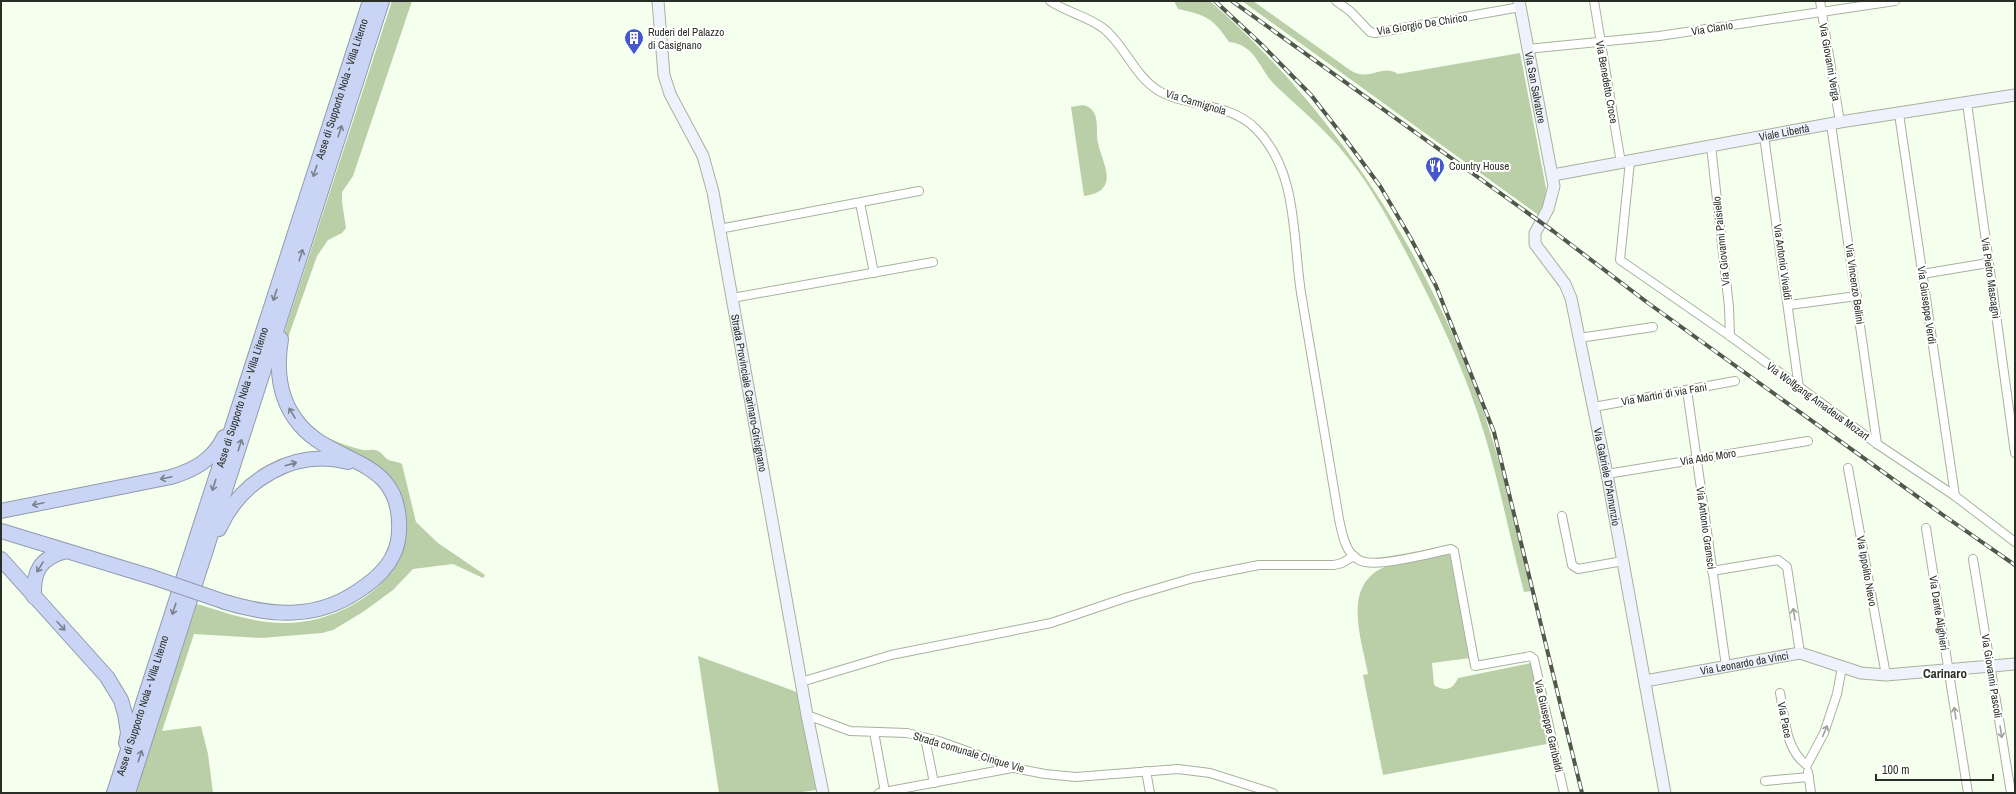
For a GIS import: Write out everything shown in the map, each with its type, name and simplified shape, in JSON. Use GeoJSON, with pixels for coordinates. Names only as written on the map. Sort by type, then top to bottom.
{"type":"FeatureCollection","features":[{"type":"Feature","properties":{"kind":"highway","name":"Asse di Supporto Nola - Villa Literno"},"geometry":{"type":"LineString","coordinates":[[117,786],[370,1]]}},
{"type":"Feature","properties":{"kind":"highway","name":"Asse di Supporto Nola - Villa Literno"},"geometry":{"type":"LineString","coordinates":[[128,793],[382,1]]}},
{"type":"Feature","properties":{"kind":"highway"},"geometry":{"type":"LineString","coordinates":[[1,531],[152,577],[255,611],[292,613],[333,605],[354,595],[372,582],[385,569],[394,554],[399,537],[400,520],[398,506],[385,481],[368,467],[313,438],[299,425],[288,406],[279,379],[278,357],[287,297]]}},
{"type":"Feature","properties":{"kind":"highway"},"geometry":{"type":"LineString","coordinates":[[1,512],[171,477],[198,466],[210,457],[220,446],[257,353]]}},
{"type":"Feature","properties":{"kind":"highway"},"geometry":{"type":"LineString","coordinates":[[198,575],[222,522],[239,498],[253,483],[273,470],[312,459],[330,458],[368,467]]}},
{"type":"Feature","properties":{"kind":"highway"},"geometry":{"type":"LineString","coordinates":[[34,597],[34,583],[39,568],[52,555],[66,551]]}},
{"type":"Feature","properties":{"kind":"highway"},"geometry":{"type":"LineString","coordinates":[[1,559],[106,678],[121,700],[128,733],[117,786]]}},
{"type":"Feature","properties":{"kind":"street","name":"Strada Provinciale Carinaro-Gricignano"},"geometry":{"type":"LineString","coordinates":[[658,1],[664,75],[670,94],[703,156],[713,192],[807,715],[823,793]]}},
{"type":"Feature","properties":{"kind":"street","name":"Via Carmignola"},"geometry":{"type":"LineString","coordinates":[[1050,1],[1068,12],[1102,27],[1138,71],[1159,91],[1222,109],[1239,116],[1255,128],[1269,144],[1283,176],[1292,212],[1296,236],[1299,283],[1339,519],[1344,540],[1354,556]]}},
{"type":"Feature","properties":{"kind":"street","name":"Via Giorgio De Chirico"},"geometry":{"type":"LineString","coordinates":[[1336,1],[1350,10],[1370,32],[1374,33],[1519,4]]}},
{"type":"Feature","properties":{"kind":"street","name":"Via Benedetto Croce"},"geometry":{"type":"LineString","coordinates":[[1594,1],[1626,162],[1620,260]]}},
{"type":"Feature","properties":{"kind":"street","name":"Via Giovanni Verga"},"geometry":{"type":"LineString","coordinates":[[1820,1],[1835,123]]}},
{"type":"Feature","properties":{"kind":"street","name":"Via Clanio"},"geometry":{"type":"LineString","coordinates":[[1528,49],[1659,36],[1895,1]]}},
{"type":"Feature","properties":{"kind":"street","name":"Via San Salvatore"},"geometry":{"type":"LineString","coordinates":[[1519,4],[1553,175]]}},
{"type":"Feature","properties":{"kind":"street","name":"Viale Libertà"},"geometry":{"type":"LineString","coordinates":[[1553,175],[1835,123],[2015,95]]}},
{"type":"Feature","properties":{"kind":"street","name":"Via Pietro Mascagni"},"geometry":{"type":"LineString","coordinates":[[1967,103],[2015,453]]}},
{"type":"Feature","properties":{"kind":"street","name":"Via Giuseppe Verdi"},"geometry":{"type":"LineString","coordinates":[[1899,114],[1955,496]]}},
{"type":"Feature","properties":{"kind":"street","name":"Via Vincenzo Bellini"},"geometry":{"type":"LineString","coordinates":[[1835,123],[1877,444]]}},
{"type":"Feature","properties":{"kind":"street","name":"Via Antonio Vivaldi"},"geometry":{"type":"LineString","coordinates":[[1764,136],[1789,305],[1799,388]]}},
{"type":"Feature","properties":{"kind":"street","name":"Via Giovanni Paisiello"},"geometry":{"type":"LineString","coordinates":[[1711,146],[1730,336]]}},
{"type":"Feature","properties":{"kind":"street","name":"Via Gabriele D'Annunzio"},"geometry":{"type":"LineString","coordinates":[[1553,175],[1554,186],[1552,197],[1535,234],[1535,244],[1565,284],[1571,298],[1607,474],[1665,793]]}},
{"type":"Feature","properties":{"kind":"street"},"geometry":{"type":"LineString","coordinates":[[720,229],[920,192]]}},
{"type":"Feature","properties":{"kind":"street"},"geometry":{"type":"LineString","coordinates":[[860,202],[874,273]]}},
{"type":"Feature","properties":{"kind":"street","name":"Via Wolfgang Amadeus Mozart"},"geometry":{"type":"LineString","coordinates":[[1620,260],[1730,336],[1877,444],[1955,496],[2015,542]]}},
{"type":"Feature","properties":{"kind":"street"},"geometry":{"type":"LineString","coordinates":[[732,298],[933,262]]}},
{"type":"Feature","properties":{"kind":"street"},"geometry":{"type":"LineString","coordinates":[[1922,274],[1988,263]]}},
{"type":"Feature","properties":{"kind":"street"},"geometry":{"type":"LineString","coordinates":[[1789,305],[1857,296]]}},
{"type":"Feature","properties":{"kind":"street"},"geometry":{"type":"LineString","coordinates":[[1579,338],[1653,327]]}},
{"type":"Feature","properties":{"kind":"street","name":"Via Martiri di via Fani"},"geometry":{"type":"LineString","coordinates":[[1594,407],[1735,381]]}},
{"type":"Feature","properties":{"kind":"street","name":"Via Antonio Gramsci"},"geometry":{"type":"LineString","coordinates":[[1687,390],[1726,666]]}},
{"type":"Feature","properties":{"kind":"street","name":"Via Aldo Moro"},"geometry":{"type":"LineString","coordinates":[[1607,474],[1808,441]]}},
{"type":"Feature","properties":{"kind":"street","name":"Via Ippolito Nievo"},"geometry":{"type":"LineString","coordinates":[[1848,468],[1886,675]]}},
{"type":"Feature","properties":{"kind":"street"},"geometry":{"type":"LineString","coordinates":[[1562,516],[1572,565],[1578,569],[1623,561]]}},
{"type":"Feature","properties":{"kind":"street","name":"Via Dante Alighieri"},"geometry":{"type":"LineString","coordinates":[[1926,528],[1968,793]]}},
{"type":"Feature","properties":{"kind":"street","name":"Via Giuseppe Garibaldi"},"geometry":{"type":"LineString","coordinates":[[1354,556],[1365,563],[1382,563],[1451,549],[1454,552],[1475,666],[1530,656],[1534,659],[1564,793]]}},
{"type":"Feature","properties":{"kind":"street"},"geometry":{"type":"LineString","coordinates":[[801,682],[897,653],[1051,623],[1131,596],[1193,578],[1260,565],[1334,565],[1342,563],[1354,556]]}},
{"type":"Feature","properties":{"kind":"street","name":"Via Giovanni Pascoli"},"geometry":{"type":"LineString","coordinates":[[1973,559],[2011,793]]}},
{"type":"Feature","properties":{"kind":"street"},"geometry":{"type":"LineString","coordinates":[[1712,571],[1778,560],[1787,567],[1800,653]]}},
{"type":"Feature","properties":{"kind":"street","name":"Via Leonardo da Vinci"},"geometry":{"type":"LineString","coordinates":[[1645,681],[1800,653],[1861,673],[1886,675],[2015,664]]}},
{"type":"Feature","properties":{"kind":"street"},"geometry":{"type":"LineString","coordinates":[[1811,793],[1807,765],[1824,733],[1837,694],[1842,667]]}},
{"type":"Feature","properties":{"kind":"street","name":"Via Pace"},"geometry":{"type":"LineString","coordinates":[[1780,693],[1790,746],[1799,760],[1807,765]]}},
{"type":"Feature","properties":{"kind":"street","name":"Strada comunale Cinque Vie"},"geometry":{"type":"LineString","coordinates":[[807,715],[850,731],[907,733],[1014,768],[1045,774],[1076,777],[1178,769],[1210,773],[1273,793]]}},
{"type":"Feature","properties":{"kind":"street"},"geometry":{"type":"LineString","coordinates":[[874,732],[882,792],[1014,768]]}},
{"type":"Feature","properties":{"kind":"street"},"geometry":{"type":"LineString","coordinates":[[926,738],[934,783]]}},
{"type":"Feature","properties":{"kind":"street"},"geometry":{"type":"LineString","coordinates":[[1146,771],[1150,793]]}},
{"type":"Feature","properties":{"kind":"street"},"geometry":{"type":"LineString","coordinates":[[1765,781],[1809,777]]}},
{"type":"Feature","properties":{"kind":"green space"},"geometry":{"type":"Polygon","coordinates":[[[392,1],[412,1],[353,176],[342,192],[346,228],[342,233],[328,240],[317,256],[285,346],[282,367],[284,386],[289,402],[298,416],[326,437],[363,450],[374,450],[380,452],[387,459],[402,464],[416,522],[438,543],[485,575],[483,578],[453,564],[413,569],[393,590],[363,612],[333,630],[322,633],[261,638],[194,634],[162,731],[201,726],[208,754],[213,793],[135,793],[197,604],[264,622],[288,623],[316,619],[343,610],[367,596],[386,578],[400,556],[406,532],[403,505],[389,478],[379,467],[367,459],[312,433],[301,423],[291,410],[283,391],[281,370],[282,348],[286,327],[392,1]]]}},
{"type":"Feature","properties":{"kind":"green space"},"geometry":{"type":"Polygon","coordinates":[[[1174,1],[1210,1],[1255,44],[1297,89],[1336,137],[1372,187],[1404,239],[1433,294],[1459,350],[1490,430],[1503,476],[1531,591],[1524,592],[1490,453],[1469,388],[1451,344],[1386,215],[1350,160],[1316,123],[1270,80],[1252,53],[1238,44],[1229,42],[1218,28],[1208,19],[1196,13],[1178,9],[1174,1]]]}},
{"type":"Feature","properties":{"kind":"green space"},"geometry":{"type":"Polygon","coordinates":[[[1242,1],[1253,1],[1350,70],[1364,75],[1381,71],[1392,71],[1398,74],[1520,53],[1546,188],[1545,202],[1540,216],[1242,1]]]}},
{"type":"Feature","properties":{"kind":"green space"},"geometry":{"type":"Polygon","coordinates":[[[1083,105],[1089,107],[1095,116],[1098,143],[1107,176],[1106,183],[1102,189],[1084,196],[1071,107],[1083,105]]]}},
{"type":"Feature","properties":{"kind":"green space"},"geometry":{"type":"Polygon","coordinates":[[[1451,554],[1470,658],[1432,663],[1434,685],[1442,689],[1448,689],[1454,685],[1458,678],[1531,663],[1547,744],[1383,775],[1363,675],[1368,674],[1361,644],[1359,627],[1359,597],[1364,584],[1374,573],[1390,565],[1451,554]]]}},
{"type":"Feature","properties":{"kind":"green space"},"geometry":{"type":"Polygon","coordinates":[[[698,656],[799,694],[816,790],[796,793],[719,793],[698,656]]]}},
{"type":"Feature","properties":{"kind":"railway"},"geometry":{"type":"LineString","coordinates":[[1215,1],[1261,44],[1311,95],[1346,140],[1380,186],[1410,237],[1436,286],[1494,432],[1582,793]]}},
{"type":"Feature","properties":{"kind":"railway"},"geometry":{"type":"LineString","coordinates":[[1232,1],[1553,231],[1648,303],[2015,565]]}},
{"type":"Feature","properties":{"kind":"place","name":"Ruderi del Palazzo di Casignano"},"geometry":{"type":"Point","coordinates":[634,55]}},
{"type":"Feature","properties":{"kind":"place","name":"Country House"},"geometry":{"type":"Point","coordinates":[1435,183]}},
{"type":"Feature","properties":{"kind":"district","name":"Carinaro"},"geometry":{"type":"Point","coordinates":[1945,673]}}]}
